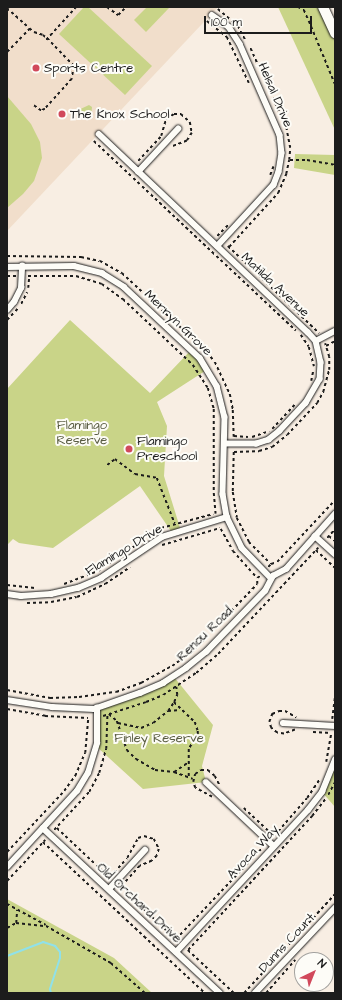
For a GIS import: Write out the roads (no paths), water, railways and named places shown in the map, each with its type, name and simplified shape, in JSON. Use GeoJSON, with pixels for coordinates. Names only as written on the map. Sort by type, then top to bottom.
{"type":"FeatureCollection","features":[{"type":"Feature","properties":{"kind":"highway"},"geometry":{"type":"LineString","coordinates":[[323,7],[335,33]]}},
{"type":"Feature","properties":{"kind":"street","name":"Helsal Drive"},"geometry":{"type":"LineString","coordinates":[[212,15],[229,27],[240,44],[280,135],[282,153],[279,172],[274,185],[218,246]]}},
{"type":"Feature","properties":{"kind":"street"},"geometry":{"type":"LineString","coordinates":[[138,172],[178,129]]}},
{"type":"Feature","properties":{"kind":"street","name":"Matilda Avenue"},"geometry":{"type":"LineString","coordinates":[[99,134],[316,341]]}},
{"type":"Feature","properties":{"kind":"street"},"geometry":{"type":"LineString","coordinates":[[7,310],[14,302],[21,288],[22,266]]}},
{"type":"Feature","properties":{"kind":"street","name":"Merryn Grove"},"geometry":{"type":"LineString","coordinates":[[7,267],[68,266],[85,268],[102,273],[124,287],[200,358],[212,375],[221,395],[223,405],[225,417],[223,494],[227,517],[242,548],[272,578]]}},
{"type":"Feature","properties":{"kind":"street"},"geometry":{"type":"LineString","coordinates":[[225,444],[257,444],[269,440],[306,403],[320,379],[321,362],[316,341],[335,332]]}},
{"type":"Feature","properties":{"kind":"street","name":"Renou Road"},"geometry":{"type":"LineString","coordinates":[[7,700],[52,707],[96,708],[152,688],[186,668],[206,652],[265,591],[272,578],[286,568],[335,514]]}},
{"type":"Feature","properties":{"kind":"street","name":"Flamingo Drive"},"geometry":{"type":"LineString","coordinates":[[7,594],[21,596],[51,594],[78,588],[101,578],[162,537],[227,517]]}},
{"type":"Feature","properties":{"kind":"street"},"geometry":{"type":"LineString","coordinates":[[315,536],[335,554]]}},
{"type":"Feature","properties":{"kind":"street"},"geometry":{"type":"LineString","coordinates":[[7,867],[76,791],[88,773],[97,744],[96,708]]}},
{"type":"Feature","properties":{"kind":"street"},"geometry":{"type":"LineString","coordinates":[[282,723],[333,726]]}},
{"type":"Feature","properties":{"kind":"street","name":"Avoca Way"},"geometry":{"type":"LineString","coordinates":[[176,952],[316,800],[328,779],[335,760]]}},
{"type":"Feature","properties":{"kind":"street"},"geometry":{"type":"LineString","coordinates":[[206,782],[274,846]]}},
{"type":"Feature","properties":{"kind":"street","name":"Old Orchard Drive"},"geometry":{"type":"LineString","coordinates":[[43,828],[220,993]]}},
{"type":"Feature","properties":{"kind":"street"},"geometry":{"type":"LineString","coordinates":[[108,890],[145,850]]}},
{"type":"Feature","properties":{"kind":"street","name":"Dunns Court"},"geometry":{"type":"LineString","coordinates":[[255,993],[335,908]]}},
{"type":"Feature","properties":{"kind":"waterway"},"geometry":{"type":"LineString","coordinates":[[7,956],[43,942],[55,946],[60,952],[60,958],[50,989],[51,993]]}},
{"type":"Feature","properties":{"kind":"place","name":"Sports Centre"},"geometry":{"type":"Point","coordinates":[36,68]}},
{"type":"Feature","properties":{"kind":"place","name":"The Knox School"},"geometry":{"type":"Point","coordinates":[62,114]}},
{"type":"Feature","properties":{"kind":"place","name":"Flamingo Preschool"},"geometry":{"type":"Point","coordinates":[129,449]}},
{"type":"Feature","properties":{"kind":"park label","name":"Flamingo Reserve"},"geometry":{"type":"Point","coordinates":[82,434]}},
{"type":"Feature","properties":{"kind":"park label","name":"Finley Reserve"},"geometry":{"type":"Point","coordinates":[159,738]}}]}
